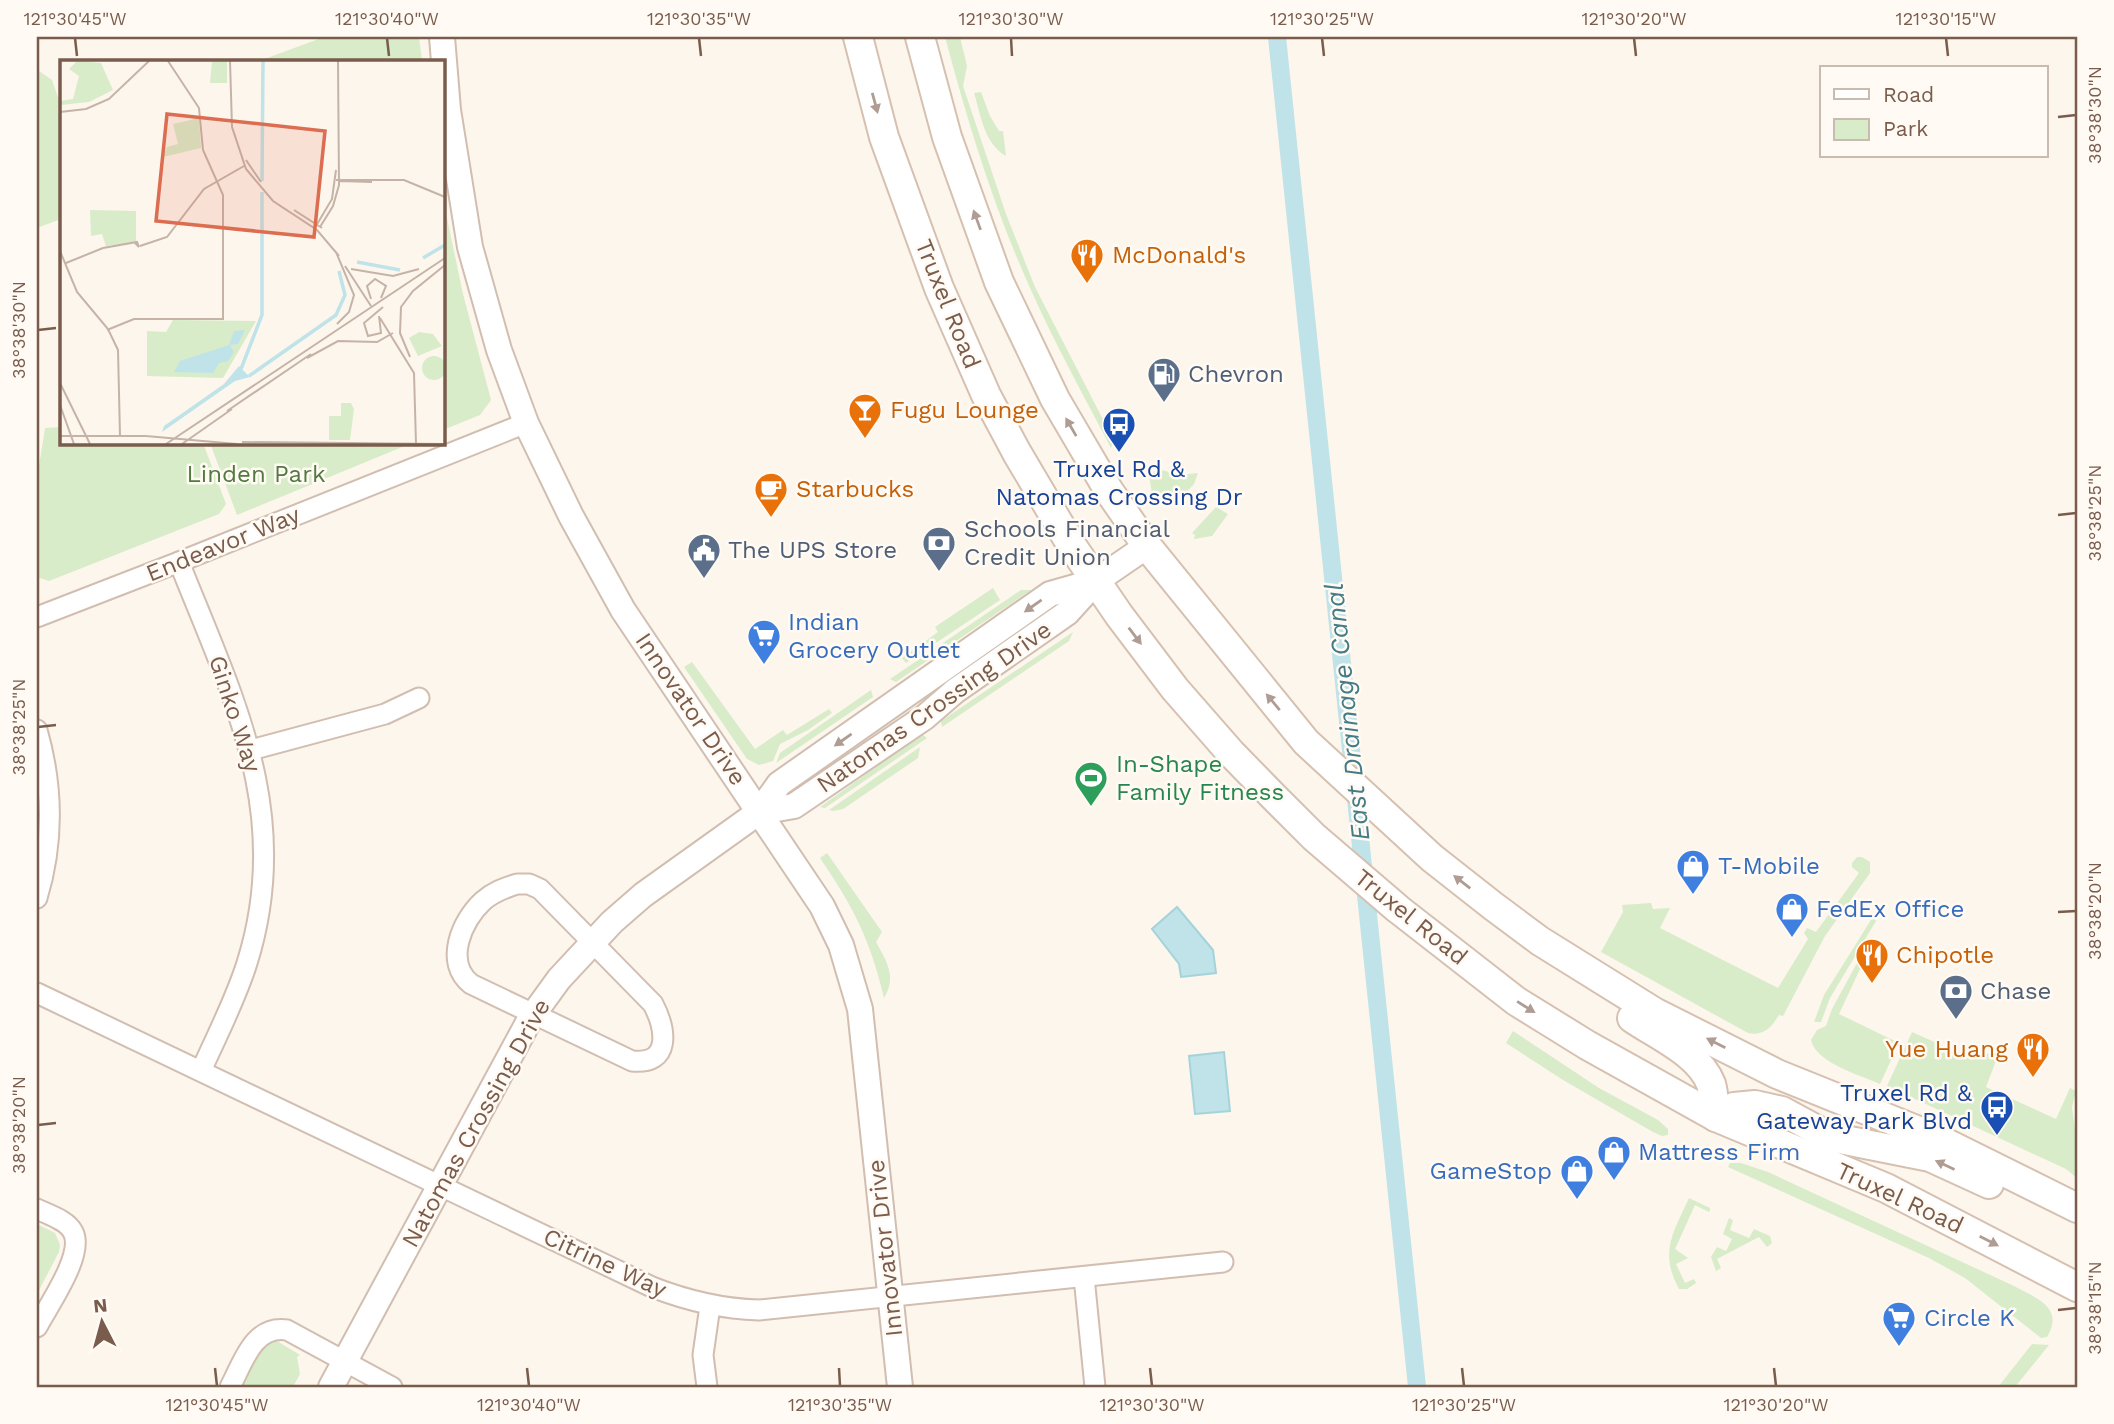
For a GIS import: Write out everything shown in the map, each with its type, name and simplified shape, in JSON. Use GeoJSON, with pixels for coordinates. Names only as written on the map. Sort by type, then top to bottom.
{"type":"FeatureCollection","features":[{"type":"Feature","properties":{"kind":"main road","name":"Truxel Road"},"geometry":{"type":"LineString","coordinates":[[858,37],[884,137],[923,246],[962,344],[986,395],[1017,453],[1096,581],[1175,689],[1231,752],[1314,837],[1398,908],[1516,1001],[1587,1045],[1716,1117],[1886,1188],[2077,1287]]}},
{"type":"Feature","properties":{"kind":"main road"},"geometry":{"type":"LineString","coordinates":[[920,37],[947,137],[999,282],[1055,399],[1109,491],[1147,546],[1306,741],[1432,858],[1493,906],[1540,941],[1654,1012],[1777,1074],[1936,1138],[2077,1208]]}},
{"type":"Feature","properties":{"kind":"main road"},"geometry":{"type":"LineString","coordinates":[[1493,906],[1508,932],[1557,971],[1687,1054],[1705,1073],[1712,1086],[1716,1117],[1734,1107],[1755,1105],[1782,1111],[1830,1137],[1930,1157],[1972,1178],[2077,1215]]}},
{"type":"Feature","properties":{"kind":"street","name":"Innovator Drive"},"geometry":{"type":"LineString","coordinates":[[442,37],[444,60]]}},
{"type":"Feature","properties":{"kind":"street","name":"Innovator Drive"},"geometry":{"type":"LineString","coordinates":[[444,61],[448,110],[470,247],[499,350],[526,423],[571,516],[624,610],[822,906],[841,945],[855,988],[863,1030],[900,1387]]}},
{"type":"Feature","properties":{"kind":"street","name":"Endeavor Way"},"geometry":{"type":"LineString","coordinates":[[37,617],[526,423]]}},
{"type":"Feature","properties":{"kind":"street","name":"Natomas Crossing Drive"},"geometry":{"type":"LineString","coordinates":[[331,1387],[439,1185],[535,1014],[559,979],[592,941],[643,895],[759,812],[779,784],[1050,594],[1096,581],[1147,546]]}},
{"type":"Feature","properties":{"kind":"street","name":"Ginko Way"},"geometry":{"type":"LineString","coordinates":[[179,562],[251,750],[262,806],[264,840],[257,922],[248,961],[234,1000],[201,1071]]}},
{"type":"Feature","properties":{"kind":"street"},"geometry":{"type":"LineString","coordinates":[[251,750],[384,714],[419,698]]}},
{"type":"Feature","properties":{"kind":"street"},"geometry":{"type":"LineString","coordinates":[[37,730],[48,784],[50,817],[48,851],[41,857],[46,865],[37,898]]}},
{"type":"Feature","properties":{"kind":"street"},"geometry":{"type":"LineString","coordinates":[[517,884],[529,884],[540,889],[592,941],[653,1004],[659,1014],[664,1036],[659,1053],[643,1062],[632,1061],[471,984],[458,969],[460,936],[475,908],[499,890],[517,884]]}},
{"type":"Feature","properties":{"kind":"street","name":"Citrine Way"},"geometry":{"type":"LineString","coordinates":[[37,993],[652,1287],[710,1306],[760,1310],[1223,1262]]}},
{"type":"Feature","properties":{"kind":"street"},"geometry":{"type":"LineString","coordinates":[[37,1209],[65,1223],[73,1231],[77,1242],[74,1258],[37,1328]]}},
{"type":"Feature","properties":{"kind":"street"},"geometry":{"type":"LineString","coordinates":[[1084,1277],[1095,1387]]}},
{"type":"Feature","properties":{"kind":"street"},"geometry":{"type":"LineString","coordinates":[[707,1387],[703,1355],[710,1306]]}},
{"type":"Feature","properties":{"kind":"street"},"geometry":{"type":"LineString","coordinates":[[230,1387],[254,1341],[266,1331],[276,1329],[287,1330],[392,1387]]}},
{"type":"Feature","properties":{"kind":"green space"},"geometry":{"type":"Polygon","coordinates":[[[324,37],[419,37],[422,60],[262,60],[324,37]]]}},
{"type":"Feature","properties":{"kind":"green space"},"geometry":{"type":"Polygon","coordinates":[[[945,37],[960,37],[967,66],[963,86],[1006,214],[1035,287],[1114,441],[1111,448],[1050,330],[1005,228],[983,165],[945,37]]]}},
{"type":"Feature","properties":{"kind":"green space"},"geometry":{"type":"Polygon","coordinates":[[[39,71],[52,80],[60,103],[60,219],[37,228],[39,71]]]}},
{"type":"Feature","properties":{"kind":"green space"},"geometry":{"type":"Polygon","coordinates":[[[981,92],[990,116],[999,131],[1003,131],[1006,156],[993,144],[984,128],[974,93],[981,92]]]}},
{"type":"Feature","properties":{"kind":"green space"},"geometry":{"type":"Polygon","coordinates":[[[444,204],[463,294],[491,400],[480,415],[444,430],[444,204]]]}},
{"type":"Feature","properties":{"kind":"green space"},"geometry":{"type":"Polygon","coordinates":[[[60,427],[60,444],[203,444],[226,504],[219,514],[49,581],[37,577],[37,479],[45,428],[60,427]]]}},
{"type":"Feature","properties":{"kind":"green space","name":"Linden Park"},"geometry":{"type":"Polygon","coordinates":[[[210,444],[410,444],[237,515],[210,444]]]}},
{"type":"Feature","properties":{"kind":"green space"},"geometry":{"type":"Polygon","coordinates":[[[1162,470],[1178,475],[1198,473],[1194,484],[1174,505],[1171,501],[1156,505],[1148,498],[1152,493],[1149,476],[1162,470]]]}},
{"type":"Feature","properties":{"kind":"green space"},"geometry":{"type":"Polygon","coordinates":[[[1216,507],[1228,514],[1212,536],[1194,539],[1195,535],[1192,533],[1216,507]]]}},
{"type":"Feature","properties":{"kind":"green space"},"geometry":{"type":"Polygon","coordinates":[[[993,588],[1000,600],[906,663],[902,658],[938,632],[935,627],[993,588]]]}},
{"type":"Feature","properties":{"kind":"green space"},"geometry":{"type":"Polygon","coordinates":[[[1021,590],[1031,590],[896,682],[890,679],[1021,590]]]}},
{"type":"Feature","properties":{"kind":"green space"},"geometry":{"type":"Polygon","coordinates":[[[1073,632],[1069,641],[942,727],[941,721],[1073,632]]]}},
{"type":"Feature","properties":{"kind":"green space"},"geometry":{"type":"Polygon","coordinates":[[[692,662],[755,749],[783,730],[787,735],[829,709],[832,713],[808,730],[780,744],[773,761],[759,765],[747,759],[684,667],[692,662]]]}},
{"type":"Feature","properties":{"kind":"green space"},"geometry":{"type":"Polygon","coordinates":[[[871,690],[873,697],[776,763],[780,753],[871,690]]]}},
{"type":"Feature","properties":{"kind":"green space"},"geometry":{"type":"Polygon","coordinates":[[[922,734],[927,738],[825,808],[820,807],[922,734]]]}},
{"type":"Feature","properties":{"kind":"green space"},"geometry":{"type":"Polygon","coordinates":[[[920,747],[918,758],[843,809],[829,810],[920,747]]]}},
{"type":"Feature","properties":{"kind":"green space"},"geometry":{"type":"Polygon","coordinates":[[[827,853],[882,932],[876,942],[887,963],[890,976],[884,998],[860,925],[820,858],[827,853]]]}},
{"type":"Feature","properties":{"kind":"green space"},"geometry":{"type":"Polygon","coordinates":[[[1857,857],[1870,862],[1870,873],[1825,936],[1783,1016],[1779,1015],[1763,1032],[1748,1033],[1601,952],[1623,912],[1622,905],[1651,903],[1653,909],[1670,908],[1660,928],[1778,988],[1808,939],[1804,933],[1807,928],[1816,932],[1859,873],[1852,867],[1857,857]]]}},
{"type":"Feature","properties":{"kind":"green space"},"geometry":{"type":"Polygon","coordinates":[[[1874,915],[1876,921],[1830,998],[1821,1022],[1814,1022],[1824,995],[1874,915]]]}},
{"type":"Feature","properties":{"kind":"green space"},"geometry":{"type":"Polygon","coordinates":[[[1863,952],[1867,954],[1839,1014],[1899,1043],[1880,1084],[1830,1062],[1821,1055],[1811,1040],[1817,1030],[1826,1026],[1832,1009],[1863,952]]]}},
{"type":"Feature","properties":{"kind":"green space"},"geometry":{"type":"Polygon","coordinates":[[[1513,1031],[1599,1088],[1658,1120],[1668,1129],[1668,1135],[1662,1136],[1653,1132],[1563,1080],[1506,1043],[1513,1031]]]}},
{"type":"Feature","properties":{"kind":"green space"},"geometry":{"type":"Polygon","coordinates":[[[1912,1032],[1975,1060],[1980,1050],[1997,1058],[1986,1087],[2056,1119],[2070,1088],[2076,1091],[2072,1107],[2077,1144],[2077,1178],[2066,1169],[1887,1086],[1912,1032]]]}},
{"type":"Feature","properties":{"kind":"green space"},"geometry":{"type":"Polygon","coordinates":[[[1730,1163],[1741,1163],[1768,1172],[2039,1299],[2053,1318],[2047,1337],[2041,1338],[1965,1278],[1929,1258],[1728,1167],[1730,1163]]]}},
{"type":"Feature","properties":{"kind":"green space"},"geometry":{"type":"Polygon","coordinates":[[[1689,1198],[1710,1210],[1709,1212],[1695,1205],[1675,1249],[1688,1258],[1676,1264],[1685,1283],[1694,1279],[1696,1283],[1687,1289],[1679,1289],[1670,1264],[1670,1243],[1689,1198]]]}},
{"type":"Feature","properties":{"kind":"green space"},"geometry":{"type":"Polygon","coordinates":[[[1729,1218],[1733,1220],[1730,1230],[1749,1238],[1754,1229],[1770,1236],[1772,1243],[1767,1247],[1759,1237],[1717,1259],[1721,1268],[1716,1271],[1711,1257],[1717,1247],[1726,1251],[1732,1239],[1723,1234],[1729,1218]]]}},
{"type":"Feature","properties":{"kind":"green space"},"geometry":{"type":"Polygon","coordinates":[[[37,1224],[55,1233],[60,1245],[37,1294],[37,1224]]]}},
{"type":"Feature","properties":{"kind":"green space"},"geometry":{"type":"Polygon","coordinates":[[[271,1340],[300,1355],[297,1357],[300,1374],[293,1387],[236,1387],[255,1350],[271,1340]]]}},
{"type":"Feature","properties":{"kind":"green space"},"geometry":{"type":"Polygon","coordinates":[[[2032,1344],[2049,1345],[2015,1387],[1998,1387],[2032,1344]]]}},
{"type":"Feature","properties":{"kind":"water"},"geometry":{"type":"Polygon","coordinates":[[[1177,907],[1213,950],[1216,973],[1181,977],[1179,964],[1152,929],[1177,907]]]}},
{"type":"Feature","properties":{"kind":"water"},"geometry":{"type":"Polygon","coordinates":[[[1224,1052],[1230,1111],[1195,1114],[1189,1056],[1224,1052]]]}},
{"type":"Feature","properties":{"kind":"waterway","name":"East Drainage Canal"},"geometry":{"type":"LineString","coordinates":[[1277,37],[1417,1387]]}},
{"type":"Feature","properties":{"kind":"place","name":"McDonald's"},"geometry":{"type":"Point","coordinates":[1087,285]}},
{"type":"Feature","properties":{"kind":"place","name":"Chevron"},"geometry":{"type":"Point","coordinates":[1164,404]}},
{"type":"Feature","properties":{"kind":"place","name":"Fugu Lounge"},"geometry":{"type":"Point","coordinates":[865,440]}},
{"type":"Feature","properties":{"kind":"place","name":"Truxel Rd & Natomas Crossing Dr"},"geometry":{"type":"Point","coordinates":[1119,454]}},
{"type":"Feature","properties":{"kind":"place","name":"Starbucks"},"geometry":{"type":"Point","coordinates":[771,519]}},
{"type":"Feature","properties":{"kind":"place","name":"Schools Financial Credit Union"},"geometry":{"type":"Point","coordinates":[939,573]}},
{"type":"Feature","properties":{"kind":"place","name":"The UPS Store"},"geometry":{"type":"Point","coordinates":[704,580]}},
{"type":"Feature","properties":{"kind":"place","name":"Indian Grocery Outlet"},"geometry":{"type":"Point","coordinates":[764,666]}},
{"type":"Feature","properties":{"kind":"place","name":"In-Shape Family Fitness"},"geometry":{"type":"Point","coordinates":[1091,808]}},
{"type":"Feature","properties":{"kind":"place","name":"T-Mobile"},"geometry":{"type":"Point","coordinates":[1693,896]}},
{"type":"Feature","properties":{"kind":"place","name":"FedEx Office"},"geometry":{"type":"Point","coordinates":[1792,939]}},
{"type":"Feature","properties":{"kind":"place","name":"Chipotle"},"geometry":{"type":"Point","coordinates":[1872,985]}},
{"type":"Feature","properties":{"kind":"place","name":"Chase"},"geometry":{"type":"Point","coordinates":[1956,1021]}},
{"type":"Feature","properties":{"kind":"place","name":"Yue Huang"},"geometry":{"type":"Point","coordinates":[2033,1079]}},
{"type":"Feature","properties":{"kind":"place","name":"Truxel Rd & Gateway Park Blvd"},"geometry":{"type":"Point","coordinates":[1997,1137]}},
{"type":"Feature","properties":{"kind":"place","name":"Mattress Firm"},"geometry":{"type":"Point","coordinates":[1614,1182]}},
{"type":"Feature","properties":{"kind":"place","name":"GameStop"},"geometry":{"type":"Point","coordinates":[1577,1201]}},
{"type":"Feature","properties":{"kind":"place","name":"Circle K"},"geometry":{"type":"Point","coordinates":[1899,1348]}}]}
